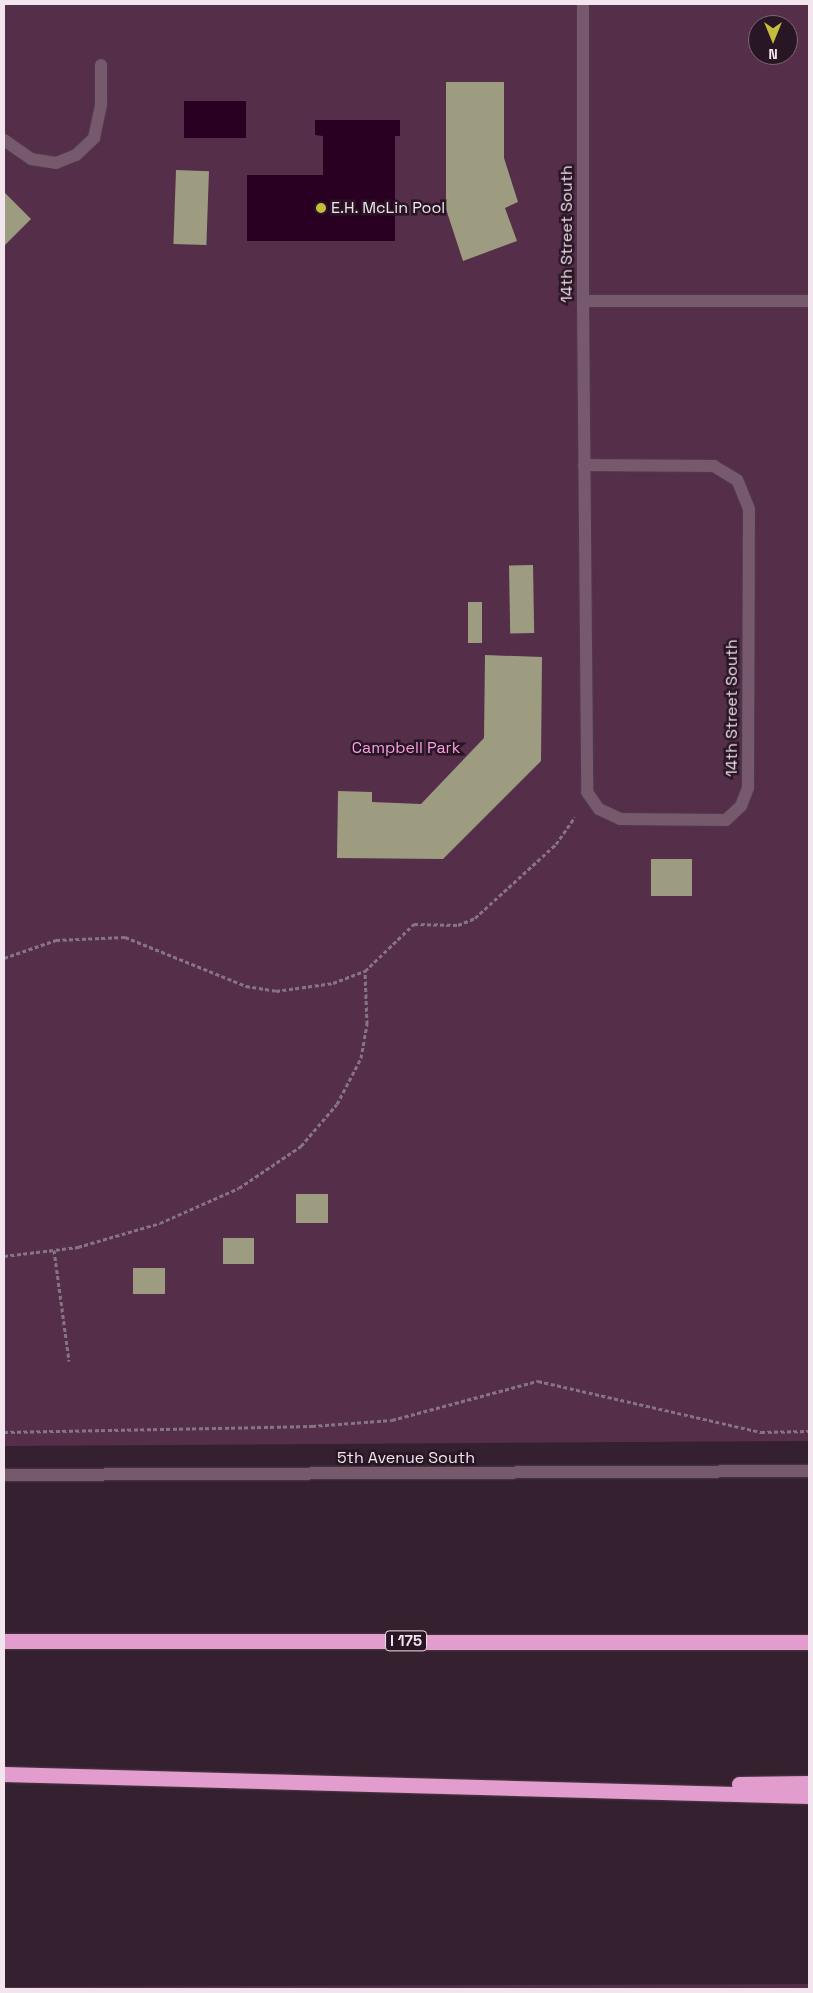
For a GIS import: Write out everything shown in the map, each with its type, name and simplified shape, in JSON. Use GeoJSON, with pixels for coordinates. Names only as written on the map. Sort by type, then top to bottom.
{"type":"FeatureCollection","features":[{"type":"Feature","properties":{"kind":"highway","name":"I 175"},"geometry":{"type":"LineString","coordinates":[[4,1641],[809,1642]]}},
{"type":"Feature","properties":{"kind":"highway"},"geometry":{"type":"LineString","coordinates":[[4,1774],[572,1786],[809,1796]]}},
{"type":"Feature","properties":{"kind":"highway"},"geometry":{"type":"LineString","coordinates":[[572,1786],[809,1783]]}},
{"type":"Feature","properties":{"kind":"street","name":"14th Street South"},"geometry":{"type":"LineString","coordinates":[[583,4],[583,301],[584,464],[587,792],[599,809],[620,819],[726,820],[741,806],[748,788],[749,517],[737,480],[714,466],[584,464]]}},
{"type":"Feature","properties":{"kind":"street"},"geometry":{"type":"LineString","coordinates":[[4,140],[31,159],[56,163],[76,155],[94,138],[101,104],[101,65]]}},
{"type":"Feature","properties":{"kind":"street"},"geometry":{"type":"LineString","coordinates":[[583,301],[809,300]]}},
{"type":"Feature","properties":{"kind":"street","name":"5th Avenue South"},"geometry":{"type":"LineString","coordinates":[[4,1476],[809,1471]]}},
{"type":"Feature","properties":{"kind":"path"},"geometry":{"type":"LineString","coordinates":[[4,958],[56,940],[125,937],[214,975],[276,991],[333,984],[365,971],[414,924],[458,925],[491,906],[556,844],[587,792]]}},
{"type":"Feature","properties":{"kind":"path"},"geometry":{"type":"LineString","coordinates":[[4,1251],[5,1256],[54,1250],[118,1236],[199,1207],[271,1169],[301,1146],[338,1104],[361,1058],[367,1024],[365,971]]}},
{"type":"Feature","properties":{"kind":"path"},"geometry":{"type":"LineString","coordinates":[[54,1250],[69,1361]]}},
{"type":"Feature","properties":{"kind":"path"},"geometry":{"type":"LineString","coordinates":[[4,1432],[312,1426],[392,1420],[538,1381],[761,1432],[809,1431]]}},
{"type":"Feature","properties":{"kind":"green space","name":"Campbell Park"},"geometry":{"type":"Polygon","coordinates":[[[4,4],[809,4],[809,1441],[4,1446],[4,4]]]}},
{"type":"Feature","properties":{"kind":"green space"},"geometry":{"type":"Polygon","coordinates":[[[809,1984],[809,1989],[4,1989],[4,1987],[809,1984]]]}},
{"type":"Feature","properties":{"kind":"shaded area"},"geometry":{"type":"Polygon","coordinates":[[[184,101],[246,101],[246,138],[184,138],[184,101]]]}},
{"type":"Feature","properties":{"kind":"shaded area","name":"E.H. McLin Pool"},"geometry":{"type":"Polygon","coordinates":[[[315,120],[400,120],[400,136],[395,136],[395,241],[247,241],[247,175],[323,175],[323,136],[315,135],[315,120]]]}},
{"type":"Feature","properties":{"kind":"building"},"geometry":{"type":"Polygon","coordinates":[[[446,82],[504,82],[504,158],[518,202],[505,208],[517,241],[463,261],[446,209],[446,82]]]}},
{"type":"Feature","properties":{"kind":"building"},"geometry":{"type":"Polygon","coordinates":[[[176,170],[209,171],[206,245],[173,244],[176,170]]]}},
{"type":"Feature","properties":{"kind":"building"},"geometry":{"type":"Polygon","coordinates":[[[4,192],[31,219],[4,246],[4,192]]]}},
{"type":"Feature","properties":{"kind":"building"},"geometry":{"type":"Polygon","coordinates":[[[509,565],[533,565],[534,633],[510,633],[509,565]]]}},
{"type":"Feature","properties":{"kind":"building"},"geometry":{"type":"Polygon","coordinates":[[[468,602],[482,602],[482,643],[468,643],[468,602]]]}},
{"type":"Feature","properties":{"kind":"building"},"geometry":{"type":"Polygon","coordinates":[[[485,655],[542,657],[541,761],[443,859],[337,858],[338,791],[372,792],[372,802],[421,804],[484,738],[485,655]]]}},
{"type":"Feature","properties":{"kind":"building"},"geometry":{"type":"Polygon","coordinates":[[[651,859],[692,859],[692,896],[651,896],[651,859]]]}},
{"type":"Feature","properties":{"kind":"building"},"geometry":{"type":"Polygon","coordinates":[[[296,1194],[328,1194],[328,1223],[296,1223],[296,1194]]]}},
{"type":"Feature","properties":{"kind":"building"},"geometry":{"type":"Polygon","coordinates":[[[223,1238],[254,1238],[254,1264],[223,1264],[223,1238]]]}},
{"type":"Feature","properties":{"kind":"building"},"geometry":{"type":"Polygon","coordinates":[[[133,1268],[165,1268],[165,1294],[133,1294],[133,1268]]]}},
{"type":"Feature","properties":{"kind":"place","name":"E.H. McLin Pool"},"geometry":{"type":"Point","coordinates":[321,208]}}]}
